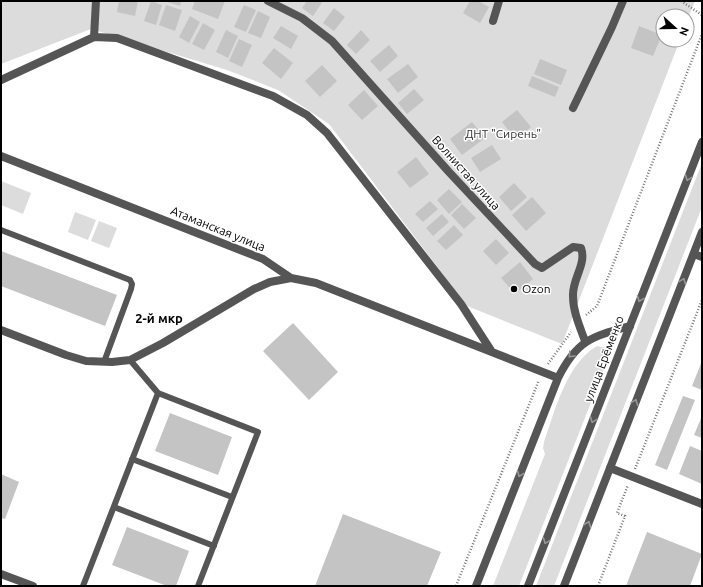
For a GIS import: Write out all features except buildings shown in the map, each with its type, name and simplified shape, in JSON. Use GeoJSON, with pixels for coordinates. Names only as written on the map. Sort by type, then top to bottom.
{"type":"FeatureCollection","features":[{"type":"Feature","properties":{"kind":"street"},"geometry":{"type":"LineString","coordinates":[[94,37],[96,1]]}},
{"type":"Feature","properties":{"kind":"street","name":"Волнистая улица"},"geometry":{"type":"LineString","coordinates":[[268,1],[302,18],[332,42],[449,172],[535,264],[542,268],[573,247],[581,248],[584,256],[572,294],[574,312],[585,341]]}},
{"type":"Feature","properties":{"kind":"street"},"geometry":{"type":"LineString","coordinates":[[493,21],[499,1]]}},
{"type":"Feature","properties":{"kind":"street"},"geometry":{"type":"LineString","coordinates":[[572,108],[612,27],[623,1]]}},
{"type":"Feature","properties":{"kind":"street"},"geometry":{"type":"LineString","coordinates":[[1,80],[94,37],[117,38],[273,96],[307,115],[327,133],[461,304],[492,352]]}},
{"type":"Feature","properties":{"kind":"street","name":"улица Ерёменко"},"geometry":{"type":"LineString","coordinates":[[528,586],[702,142]]}},
{"type":"Feature","properties":{"kind":"street","name":"Атаманская улица"},"geometry":{"type":"LineString","coordinates":[[1,156],[262,259],[291,278],[316,283],[558,378]]}},
{"type":"Feature","properties":{"kind":"street"},"geometry":{"type":"LineString","coordinates":[[564,586],[702,232]]}},
{"type":"Feature","properties":{"kind":"street"},"geometry":{"type":"LineString","coordinates":[[694,254],[702,257]]}},
{"type":"Feature","properties":{"kind":"street"},"geometry":{"type":"LineString","coordinates":[[1,330],[66,355],[86,361],[104,362],[130,360],[163,344],[254,289],[270,282],[291,278]]}},
{"type":"Feature","properties":{"kind":"street"},"geometry":{"type":"LineString","coordinates":[[476,586],[558,378],[567,360],[585,341],[630,326]]}},
{"type":"Feature","properties":{"kind":"street"},"geometry":{"type":"LineString","coordinates":[[610,468],[702,504]]}},
{"type":"Feature","properties":{"kind":"street"},"geometry":{"type":"LineString","coordinates":[[1,574],[33,586]]}},
{"type":"Feature","properties":{"kind":"lane"},"geometry":{"type":"LineString","coordinates":[[1,230],[130,280],[132,289],[104,362]]}},
{"type":"Feature","properties":{"kind":"lane"},"geometry":{"type":"LineString","coordinates":[[130,360],[158,393],[258,432],[198,586]]}},
{"type":"Feature","properties":{"kind":"lane"},"geometry":{"type":"LineString","coordinates":[[83,586],[158,393]]}},
{"type":"Feature","properties":{"kind":"lane"},"geometry":{"type":"LineString","coordinates":[[132,459],[232,497]]}},
{"type":"Feature","properties":{"kind":"lane"},"geometry":{"type":"LineString","coordinates":[[114,507],[214,546]]}},
{"type":"Feature","properties":{"kind":"path"},"geometry":{"type":"LineString","coordinates":[[681,1],[702,15]]}},
{"type":"Feature","properties":{"kind":"path"},"geometry":{"type":"LineString","coordinates":[[456,586],[542,372],[578,322],[597,306],[702,34]]}},
{"type":"Feature","properties":{"kind":"path"},"geometry":{"type":"LineString","coordinates":[[598,586],[626,516],[617,513],[702,300]]}},
{"type":"Feature","properties":{"kind":"green space","name":"ДНТ \"Сирень\""},"geometry":{"type":"Polygon","coordinates":[[[1,1],[695,1],[692,8],[655,8],[655,48],[677,48],[562,344],[467,306],[329,124],[278,90],[227,70],[91,29],[1,64],[1,1]]]}},
{"type":"Feature","properties":{"kind":"green space"},"geometry":{"type":"Polygon","coordinates":[[[702,163],[702,207],[554,586],[536,586],[702,163]]]}},
{"type":"Feature","properties":{"kind":"green space"},"geometry":{"type":"Polygon","coordinates":[[[1,181],[31,193],[23,214],[1,205],[1,181]]]}},
{"type":"Feature","properties":{"kind":"green space"},"geometry":{"type":"Polygon","coordinates":[[[75,212],[96,220],[88,240],[68,232],[75,212]]]}},
{"type":"Feature","properties":{"kind":"green space"},"geometry":{"type":"Polygon","coordinates":[[[99,221],[117,228],[109,248],[91,241],[99,221]]]}},
{"type":"Feature","properties":{"kind":"green space"},"geometry":{"type":"Polygon","coordinates":[[[597,346],[607,348],[609,352],[608,359],[519,586],[493,586],[545,454],[543,448],[544,442],[563,388],[578,364],[597,346]]]}},
{"type":"Feature","properties":{"kind":"place","name":"Ozon"},"geometry":{"type":"Point","coordinates":[514,289]}},
{"type":"Feature","properties":{"kind":"district","name":"2-й мкр"},"geometry":{"type":"Point","coordinates":[159,318]}}]}
